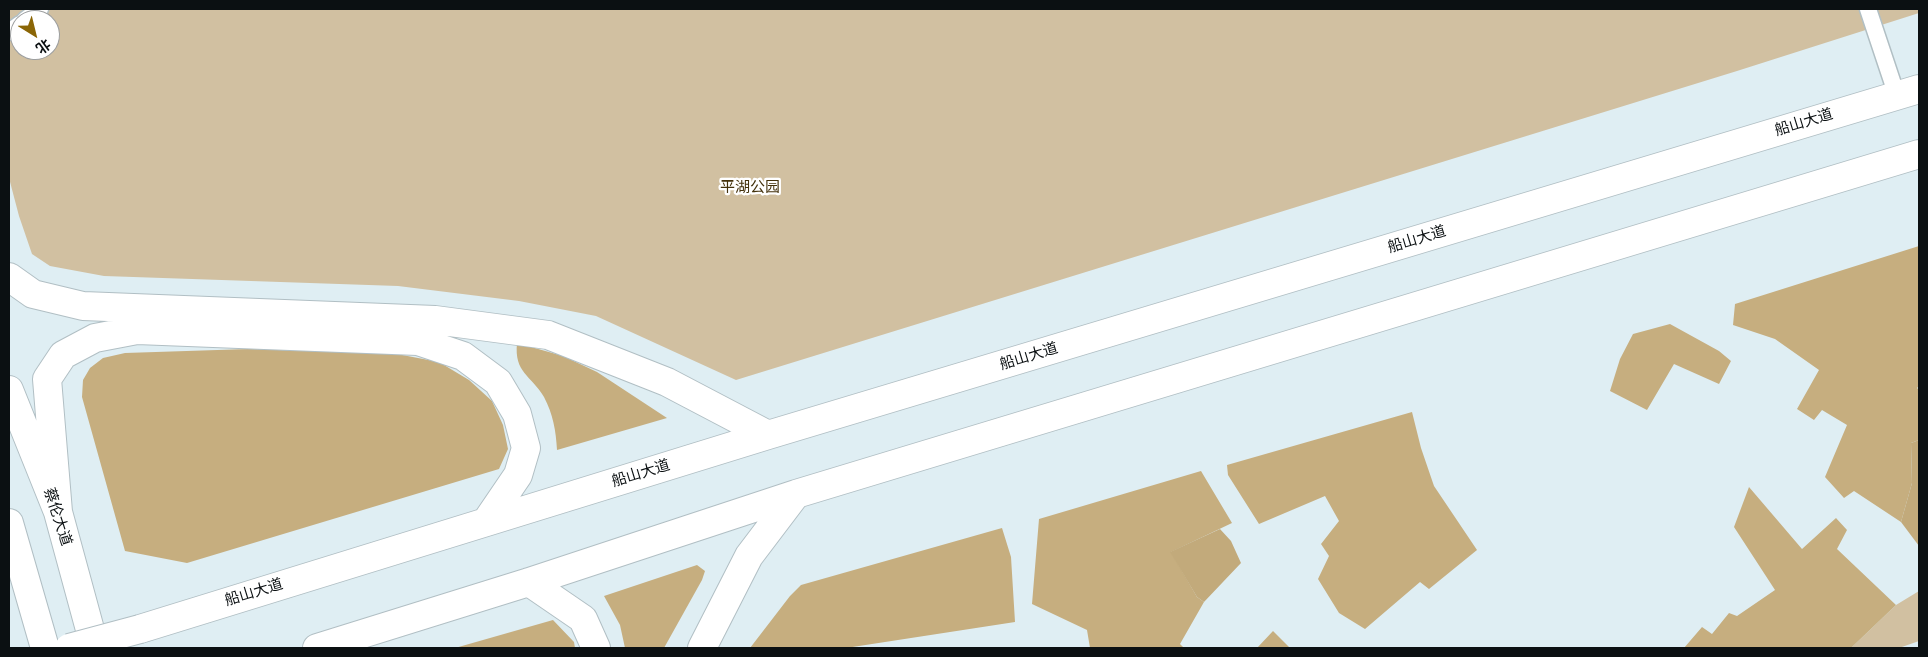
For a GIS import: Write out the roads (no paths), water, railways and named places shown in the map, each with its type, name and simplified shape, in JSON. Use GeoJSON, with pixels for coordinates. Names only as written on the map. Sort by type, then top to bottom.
{"type":"FeatureCollection","features":[{"type":"Feature","properties":{"kind":"highway","name":"船山大道"},"geometry":{"type":"LineString","coordinates":[[69,648],[140,628],[768,435],[1908,92]]}},
{"type":"Feature","properties":{"kind":"highway"},"geometry":{"type":"LineString","coordinates":[[317,648],[529,582],[796,494],[1919,154]]}},
{"type":"Feature","properties":{"kind":"highway"},"geometry":{"type":"LineString","coordinates":[[9,277],[33,294],[83,306],[435,320],[548,335],[668,382],[768,435]]}},
{"type":"Feature","properties":{"kind":"highway"},"geometry":{"type":"LineString","coordinates":[[58,512],[47,379],[63,356],[95,338],[137,330],[418,340],[463,356],[498,382],[517,414],[526,448],[518,475],[486,522]]}},
{"type":"Feature","properties":{"kind":"highway","name":"蔡伦大道"},"geometry":{"type":"LineString","coordinates":[[9,390],[58,512],[95,648]]}},
{"type":"Feature","properties":{"kind":"highway"},"geometry":{"type":"LineString","coordinates":[[702,648],[749,556],[796,494]]}},
{"type":"Feature","properties":{"kind":"highway"},"geometry":{"type":"LineString","coordinates":[[9,523],[44,648]]}},
{"type":"Feature","properties":{"kind":"highway"},"geometry":{"type":"LineString","coordinates":[[529,582],[583,619],[596,648]]}},
{"type":"Feature","properties":{"kind":"lane"},"geometry":{"type":"LineString","coordinates":[[1868,9],[1908,92]]}},
{"type":"Feature","properties":{"kind":"park label","name":"平湖公园"},"geometry":{"type":"Point","coordinates":[750,188]}}]}
